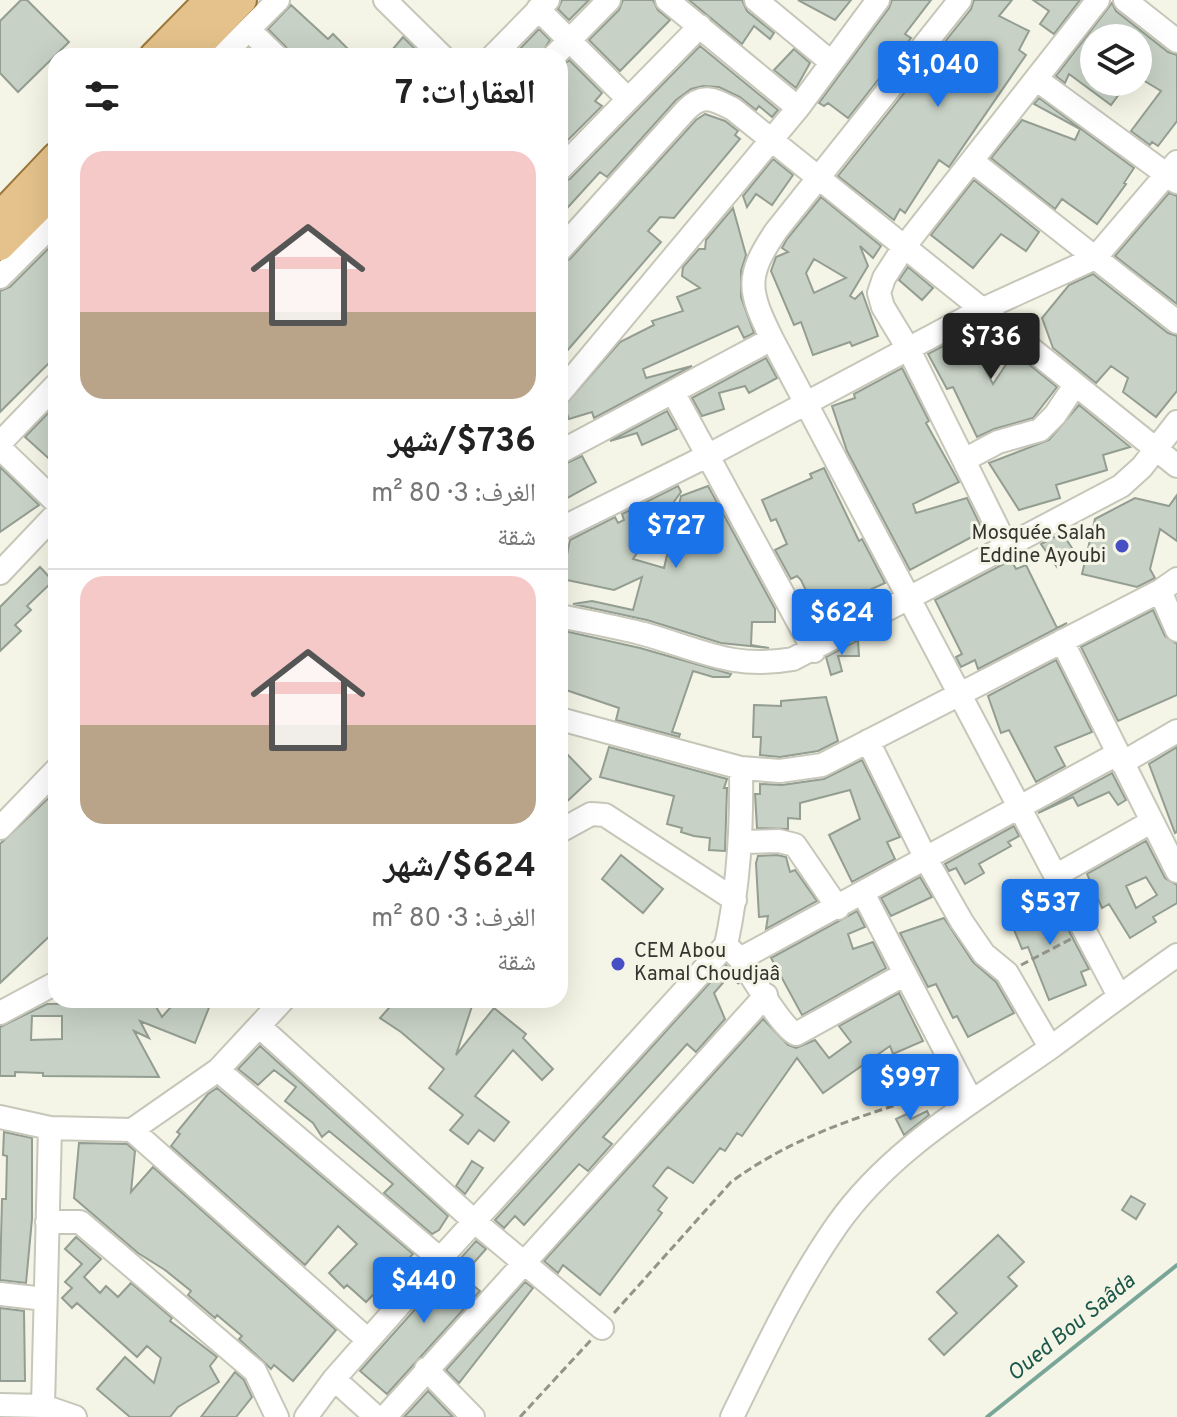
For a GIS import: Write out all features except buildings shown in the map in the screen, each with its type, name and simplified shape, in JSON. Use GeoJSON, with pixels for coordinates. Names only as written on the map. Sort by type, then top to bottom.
{"type":"FeatureCollection","features":[{"type":"Feature","properties":{"kind":"main road"},"geometry":{"type":"LineString","coordinates":[[162,48],[209,0]]}},
{"type":"Feature","properties":{"kind":"main road"},"geometry":{"type":"LineString","coordinates":[[196,48],[242,0]]}},
{"type":"Feature","properties":{"kind":"main road"},"geometry":{"type":"LineString","coordinates":[[0,216],[48,165]]}},
{"type":"Feature","properties":{"kind":"main road"},"geometry":{"type":"LineString","coordinates":[[0,246],[48,198]]}},
{"type":"Feature","properties":{"kind":"street"},"geometry":{"type":"LineString","coordinates":[[230,48],[278,0]]}},
{"type":"Feature","properties":{"kind":"street"},"geometry":{"type":"LineString","coordinates":[[385,0],[434,48]]}},
{"type":"Feature","properties":{"kind":"street"},"geometry":{"type":"LineString","coordinates":[[562,48],[609,0]]}},
{"type":"Feature","properties":{"kind":"street"},"geometry":{"type":"LineString","coordinates":[[667,0],[798,108]]}},
{"type":"Feature","properties":{"kind":"street"},"geometry":{"type":"LineString","coordinates":[[756,0],[831,62]]}},
{"type":"Feature","properties":{"kind":"street"},"geometry":{"type":"LineString","coordinates":[[960,0],[776,231],[754,270],[752,294],[772,339],[1119,996]]}},
{"type":"Feature","properties":{"kind":"street"},"geometry":{"type":"LineString","coordinates":[[1006,545],[909,350],[883,307],[879,293],[884,278],[904,247],[1098,0]]}},
{"type":"Feature","properties":{"kind":"street"},"geometry":{"type":"LineString","coordinates":[[1125,0],[1177,41]]}},
{"type":"Feature","properties":{"kind":"street"},"geometry":{"type":"LineString","coordinates":[[568,383],[798,108],[831,62],[866,4]]}},
{"type":"Feature","properties":{"kind":"street"},"geometry":{"type":"LineString","coordinates":[[500,48],[535,6],[560,48]]}},
{"type":"Feature","properties":{"kind":"street"},"geometry":{"type":"LineString","coordinates":[[568,161],[700,26]]}},
{"type":"Feature","properties":{"kind":"street"},"geometry":{"type":"LineString","coordinates":[[249,30],[268,48]]}},
{"type":"Feature","properties":{"kind":"street"},"geometry":{"type":"LineString","coordinates":[[568,54],[628,99]]}},
{"type":"Feature","properties":{"kind":"street"},"geometry":{"type":"LineString","coordinates":[[568,525],[707,456],[981,310],[1095,258],[1174,173],[1036,79]]}},
{"type":"Feature","properties":{"kind":"street"},"geometry":{"type":"LineString","coordinates":[[568,241],[695,101],[712,99],[733,109],[1177,466]]}},
{"type":"Feature","properties":{"kind":"street"},"geometry":{"type":"LineString","coordinates":[[972,161],[1177,322]]}},
{"type":"Feature","properties":{"kind":"street"},"geometry":{"type":"LineString","coordinates":[[0,277],[48,229]]}},
{"type":"Feature","properties":{"kind":"street"},"geometry":{"type":"LineString","coordinates":[[568,448],[772,339]]}},
{"type":"Feature","properties":{"kind":"street"},"geometry":{"type":"LineString","coordinates":[[964,460],[998,442],[1040,430],[1055,415],[1075,385]]}},
{"type":"Feature","properties":{"kind":"street"},"geometry":{"type":"LineString","coordinates":[[673,392],[814,651]]}},
{"type":"Feature","properties":{"kind":"street"},"geometry":{"type":"LineString","coordinates":[[48,394],[0,445],[48,494]]}},
{"type":"Feature","properties":{"kind":"street"},"geometry":{"type":"LineString","coordinates":[[568,618],[642,634],[726,660],[751,664],[793,659],[814,651],[1006,545],[1121,486],[1134,477],[1177,422]]}},
{"type":"Feature","properties":{"kind":"street"},"geometry":{"type":"LineString","coordinates":[[0,573],[48,522]]}},
{"type":"Feature","properties":{"kind":"street"},"geometry":{"type":"LineString","coordinates":[[568,721],[741,768],[801,770],[822,765],[1168,585],[1177,630]]}},
{"type":"Feature","properties":{"kind":"street"},"geometry":{"type":"LineString","coordinates":[[1062,641],[1151,822],[1172,847],[1177,871]]}},
{"type":"Feature","properties":{"kind":"street"},"geometry":{"type":"LineString","coordinates":[[306,1417],[334,1379],[474,1221],[733,952],[838,908],[1019,807],[1177,731]]}},
{"type":"Feature","properties":{"kind":"street"},"geometry":{"type":"LineString","coordinates":[[868,741],[926,859],[973,939],[984,954],[1007,973],[1050,1047]]}},
{"type":"Feature","properties":{"kind":"street"},"geometry":{"type":"LineString","coordinates":[[741,768],[742,842],[733,952],[789,1031],[796,1034],[905,974]]}},
{"type":"Feature","properties":{"kind":"street"},"geometry":{"type":"LineString","coordinates":[[0,828],[48,778]]}},
{"type":"Feature","properties":{"kind":"street"},"geometry":{"type":"LineString","coordinates":[[568,827],[591,814],[605,815],[735,900]]}},
{"type":"Feature","properties":{"kind":"street"},"geometry":{"type":"LineString","coordinates":[[1055,876],[1151,822]]}},
{"type":"Feature","properties":{"kind":"street"},"geometry":{"type":"LineString","coordinates":[[742,842],[779,841],[795,845],[838,908]]}},
{"type":"Feature","properties":{"kind":"street"},"geometry":{"type":"LineString","coordinates":[[863,893],[967,1092]]}},
{"type":"Feature","properties":{"kind":"street"},"geometry":{"type":"LineString","coordinates":[[732,1417],[775,1329],[837,1225],[868,1187],[967,1092],[1050,1047],[1177,955]]}},
{"type":"Feature","properties":{"kind":"street"},"geometry":{"type":"LineString","coordinates":[[0,1013],[48,987]]}},
{"type":"Feature","properties":{"kind":"street"},"geometry":{"type":"LineString","coordinates":[[385,1417],[766,995]]}},
{"type":"Feature","properties":{"kind":"street"},"geometry":{"type":"LineString","coordinates":[[0,1117],[50,1128],[132,1130],[218,1070],[276,1008]]}},
{"type":"Feature","properties":{"kind":"street"},"geometry":{"type":"LineString","coordinates":[[259,1026],[474,1221],[602,1328]]}},
{"type":"Feature","properties":{"kind":"street"},"geometry":{"type":"LineString","coordinates":[[218,1070],[440,1259]]}},
{"type":"Feature","properties":{"kind":"street"},"geometry":{"type":"LineString","coordinates":[[43,1406],[50,1128]]}},
{"type":"Feature","properties":{"kind":"street"},"geometry":{"type":"LineString","coordinates":[[132,1130],[368,1340]]}},
{"type":"Feature","properties":{"kind":"street"},"geometry":{"type":"LineString","coordinates":[[47,1222],[80,1222],[225,1344],[255,1371],[276,1417]]}},
{"type":"Feature","properties":{"kind":"street"},"geometry":{"type":"LineString","coordinates":[[0,1294],[45,1299]]}},
{"type":"Feature","properties":{"kind":"street"},"geometry":{"type":"LineString","coordinates":[[426,1369],[473,1417]]}},
{"type":"Feature","properties":{"kind":"street"},"geometry":{"type":"LineString","coordinates":[[334,1379],[376,1417]]}},
{"type":"Feature","properties":{"kind":"street"},"geometry":{"type":"LineString","coordinates":[[0,1405],[43,1406],[73,1416]]}},
{"type":"Feature","properties":{"kind":"path"},"geometry":{"type":"LineString","coordinates":[[1007,973],[1086,931]]}},
{"type":"Feature","properties":{"kind":"path"},"geometry":{"type":"LineString","coordinates":[[520,1417],[731,1182],[818,1131],[967,1092]]}},
{"type":"Feature","properties":{"kind":"waterway","name":"Oued Bou Saâda"},"geometry":{"type":"LineString","coordinates":[[987,1417],[1177,1265]]}},
{"type":"Feature","properties":{"kind":"place","name":"Mosquée Salah Eddine Ayoubi"},"geometry":{"type":"Point","coordinates":[1122,546]}},
{"type":"Feature","properties":{"kind":"place","name":"CEM Abou Kamal Choudjaâ"},"geometry":{"type":"Point","coordinates":[618,964]}}]}
